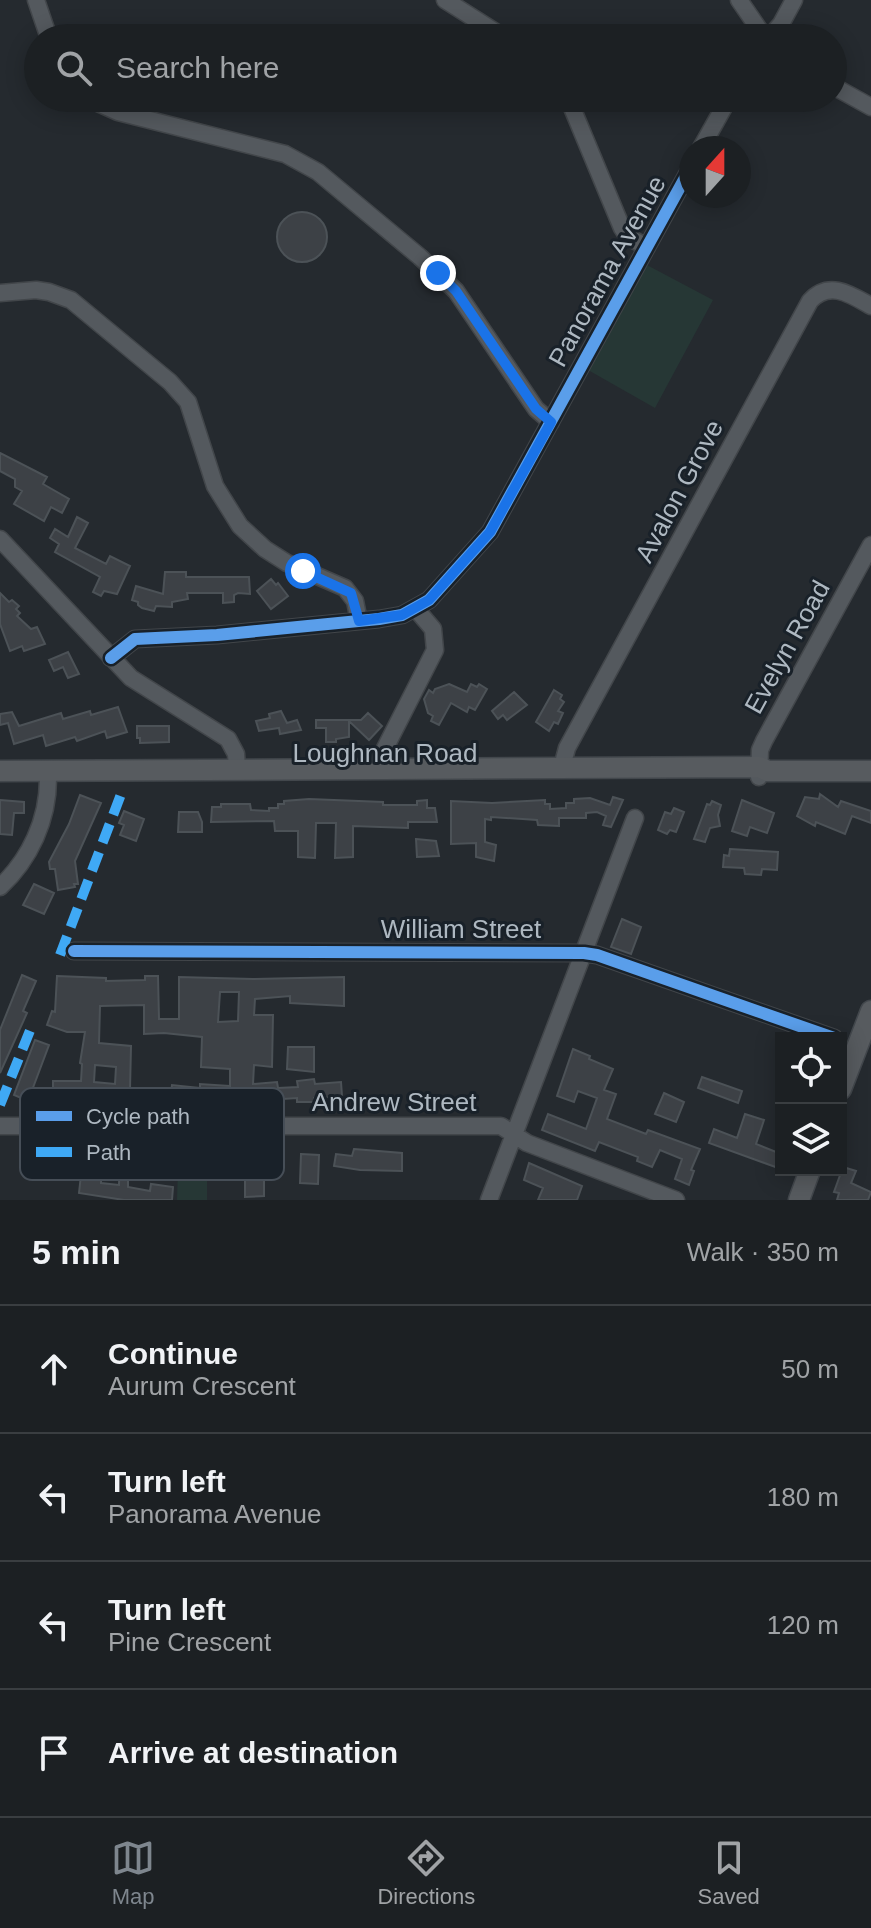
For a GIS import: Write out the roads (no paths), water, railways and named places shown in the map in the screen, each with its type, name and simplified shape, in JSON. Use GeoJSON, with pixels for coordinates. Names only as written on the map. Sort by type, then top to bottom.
{"type":"FeatureCollection","features":[{"type":"Feature","properties":{"kind":"main road","name":"Loughnan Road"},"geometry":{"type":"LineString","coordinates":[[0,771],[562,767],[762,771]]}},
{"type":"Feature","properties":{"kind":"main road","name":"Loughnan Road"},"geometry":{"type":"LineString","coordinates":[[0,779],[871,771]]}},
{"type":"Feature","properties":{"kind":"main road"},"geometry":{"type":"LineString","coordinates":[[849,1043],[871,1011]]}},
{"type":"Feature","properties":{"kind":"main road"},"geometry":{"type":"LineString","coordinates":[[799,1200],[808,1176]]}},
{"type":"Feature","properties":{"kind":"street"},"geometry":{"type":"LineString","coordinates":[[36,0],[44,24]]}},
{"type":"Feature","properties":{"kind":"street"},"geometry":{"type":"LineString","coordinates":[[445,0],[483,24]]}},
{"type":"Feature","properties":{"kind":"street"},"geometry":{"type":"LineString","coordinates":[[739,0],[757,24]]}},
{"type":"Feature","properties":{"kind":"street"},"geometry":{"type":"LineString","coordinates":[[781,24],[794,0]]}},
{"type":"Feature","properties":{"kind":"street"},"geometry":{"type":"LineString","coordinates":[[847,94],[871,107]]}},
{"type":"Feature","properties":{"kind":"street"},"geometry":{"type":"LineString","coordinates":[[118,112],[285,154],[318,172],[456,291],[536,409],[551,422]]}},
{"type":"Feature","properties":{"kind":"street"},"geometry":{"type":"LineString","coordinates":[[574,112],[622,228],[628,237],[647,247]]}},
{"type":"Feature","properties":{"kind":"street"},"geometry":{"type":"LineString","coordinates":[[708,136],[721,112]]}},
{"type":"Feature","properties":{"kind":"street","name":"Panorama Avenue"},"geometry":{"type":"LineString","coordinates":[[111,658],[135,639],[217,635],[359,621],[402,615],[429,600],[490,532],[679,189]]}},
{"type":"Feature","properties":{"kind":"street","name":"Avalon Grove"},"geometry":{"type":"LineString","coordinates":[[562,767],[567,748],[810,301],[826,289],[838,290],[871,306]]}},
{"type":"Feature","properties":{"kind":"street"},"geometry":{"type":"LineString","coordinates":[[0,293],[36,290],[71,300],[170,382],[188,402],[215,486],[240,526],[265,549],[287,563],[345,588],[355,601],[359,621]]}},
{"type":"Feature","properties":{"kind":"street"},"geometry":{"type":"LineString","coordinates":[[0,539],[111,658],[145,688],[228,739],[236,754],[237,769]]}},
{"type":"Feature","properties":{"kind":"street","name":"Evelyn Road"},"geometry":{"type":"LineString","coordinates":[[762,771],[760,750],[764,741],[871,545]]}},
{"type":"Feature","properties":{"kind":"street"},"geometry":{"type":"LineString","coordinates":[[375,768],[435,650],[433,629],[416,609]]}},
{"type":"Feature","properties":{"kind":"street"},"geometry":{"type":"LineString","coordinates":[[0,887],[25,856],[40,827],[46,809],[48,779]]}},
{"type":"Feature","properties":{"kind":"street"},"geometry":{"type":"LineString","coordinates":[[489,1200],[635,818]]}},
{"type":"Feature","properties":{"kind":"street","name":"William Street"},"geometry":{"type":"LineString","coordinates":[[74,951],[584,953],[817,1032]]}},
{"type":"Feature","properties":{"kind":"street","name":"Andrew Street"},"geometry":{"type":"LineString","coordinates":[[284,1125],[501,1126],[527,1143],[676,1200]]}},
{"type":"Feature","properties":{"kind":"street","name":"Andrew Street"},"geometry":{"type":"LineString","coordinates":[[0,1126],[20,1126]]}}]}
